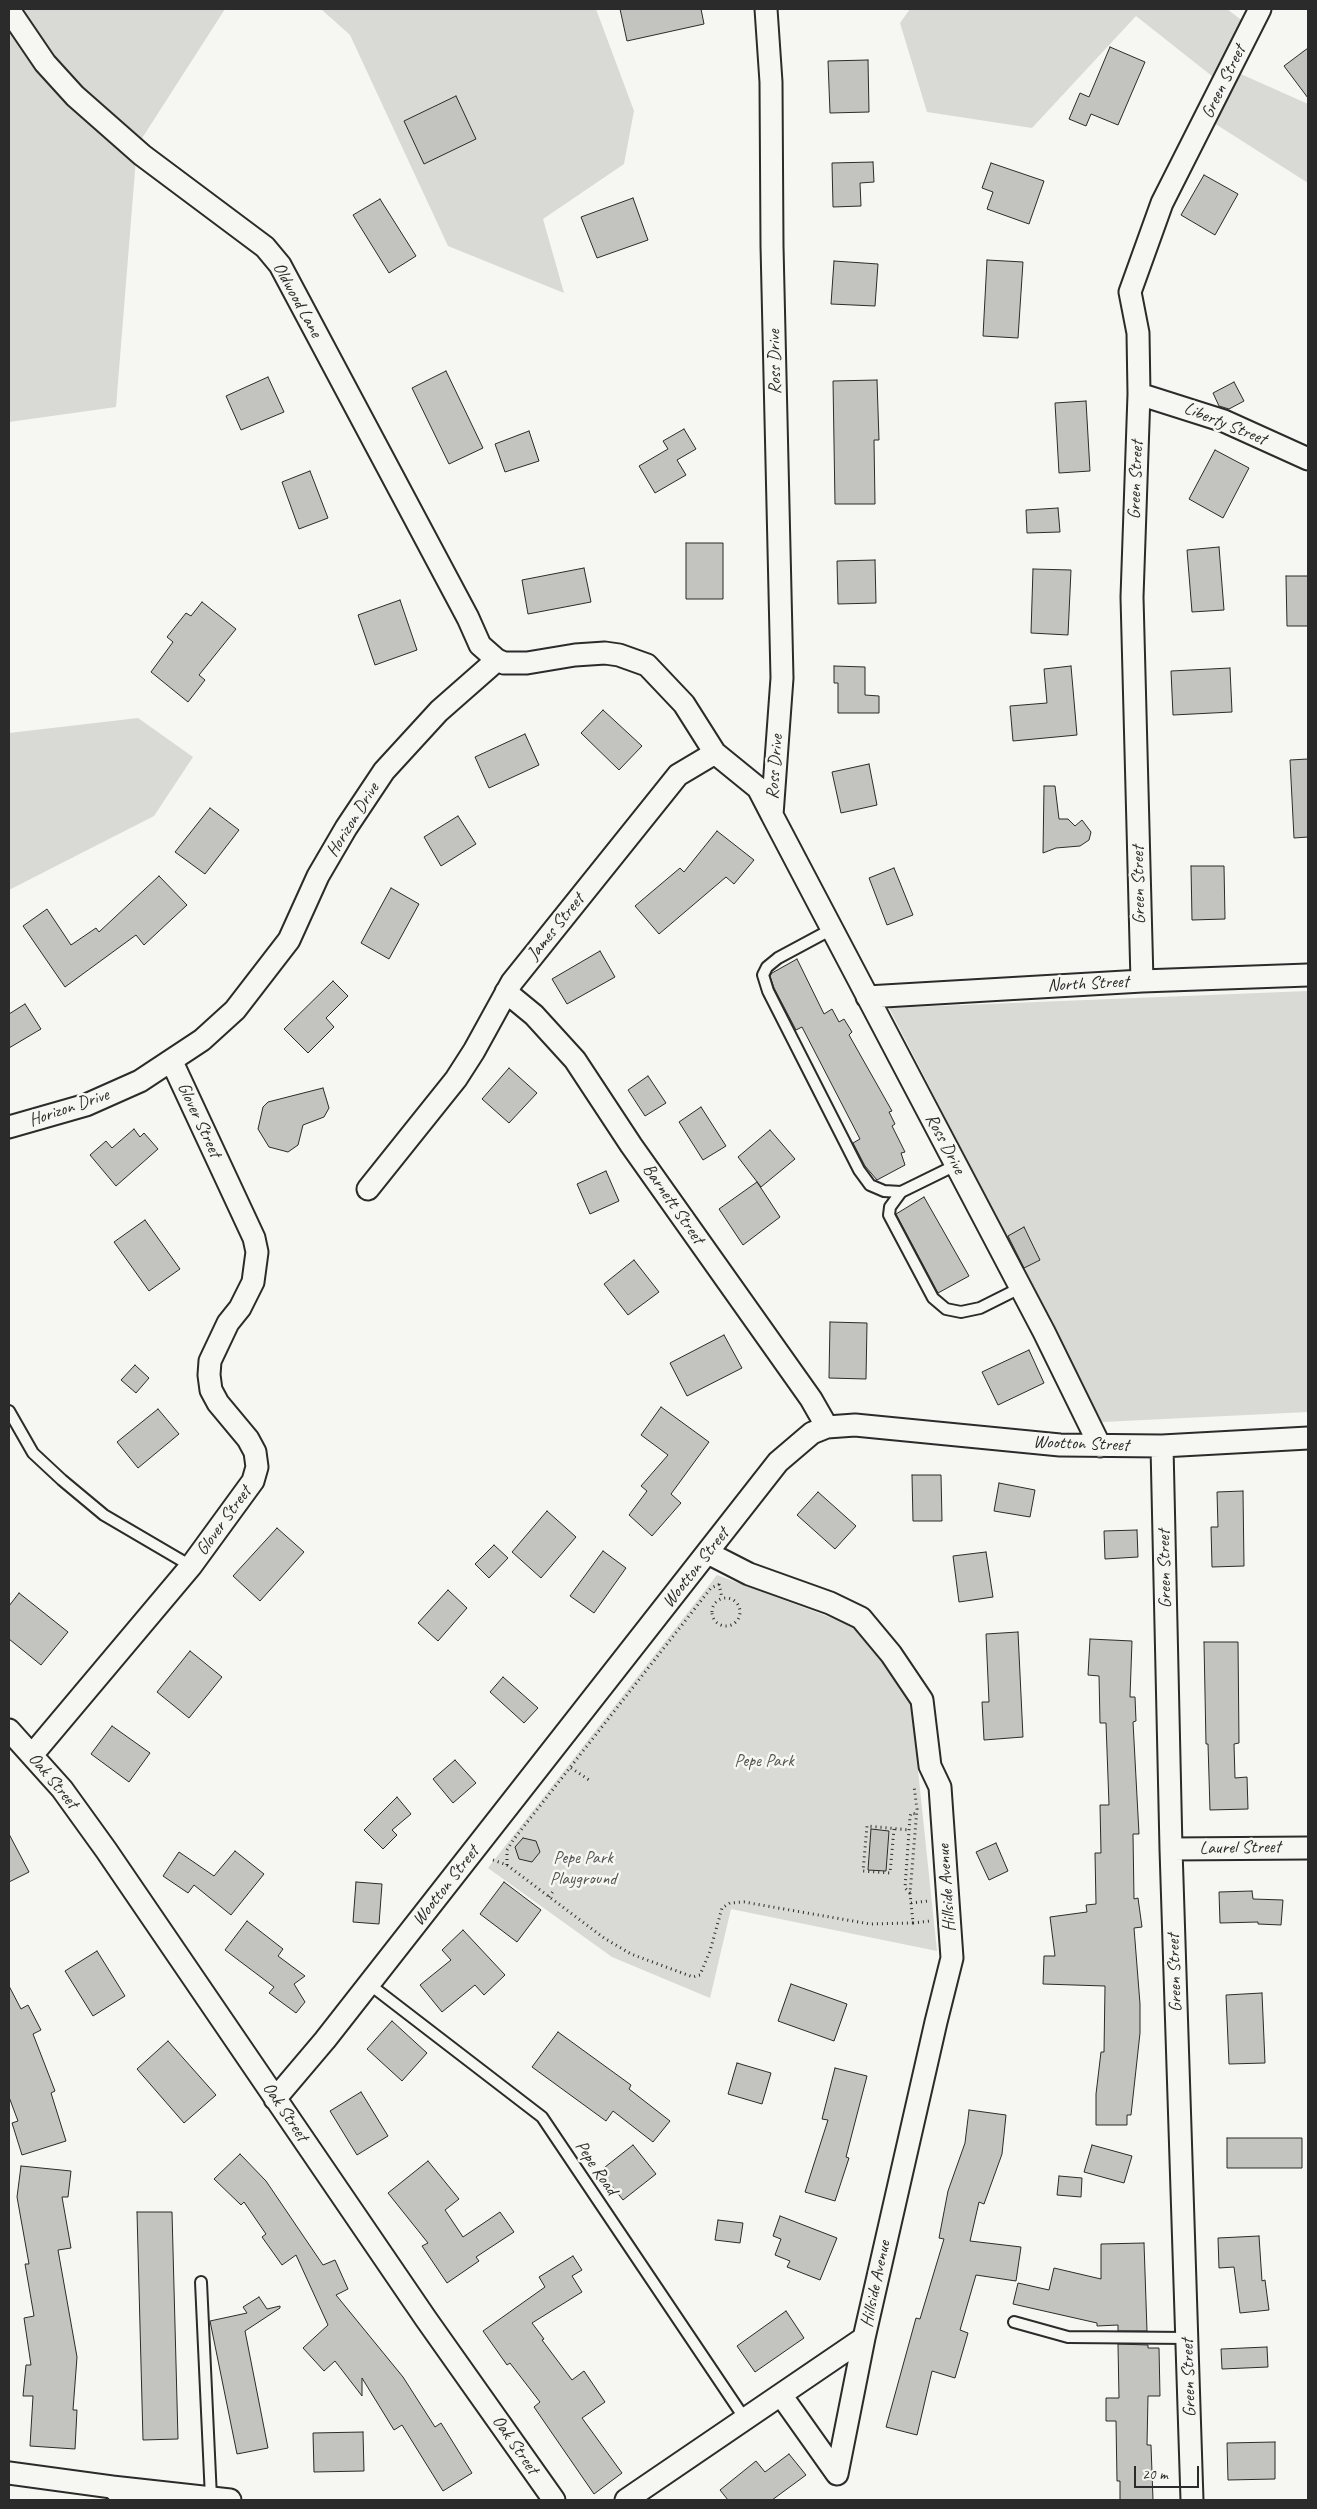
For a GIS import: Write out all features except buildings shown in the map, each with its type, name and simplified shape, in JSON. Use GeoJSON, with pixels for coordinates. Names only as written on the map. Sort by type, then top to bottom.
{"type":"FeatureCollection","features":[{"type":"Feature","properties":{"kind":"street","name":"Ross Drive"},"geometry":{"type":"LineString","coordinates":[[766,9],[771,82],[772,256],[782,678],[772,816],[1020,1288],[1100,1446]]}},
{"type":"Feature","properties":{"kind":"street","name":"Green Street"},"geometry":{"type":"LineString","coordinates":[[1142,981],[1132,597],[1139,394],[1138,333],[1130,292],[1162,203],[1260,9]]}},
{"type":"Feature","properties":{"kind":"street","name":"Oldwood Lane"},"geometry":{"type":"LineString","coordinates":[[9,10],[45,64],[75,96],[142,155],[265,247],[280,265],[468,618],[480,645],[497,660]]}},
{"type":"Feature","properties":{"kind":"street","name":"Liberty Street"},"geometry":{"type":"LineString","coordinates":[[1139,394],[1224,421],[1308,459]]}},
{"type":"Feature","properties":{"kind":"street"},"geometry":{"type":"LineString","coordinates":[[497,660],[504,663],[527,663],[575,655],[605,653],[620,655],[647,665],[684,704],[715,753],[758,788],[772,816]]}},
{"type":"Feature","properties":{"kind":"street","name":"Horizon Drive"},"geometry":{"type":"LineString","coordinates":[[9,1127],[86,1105],[140,1081],[172,1062],[202,1040],[235,1010],[289,940],[318,876],[346,828],[384,771],[440,710],[497,660]]}},
{"type":"Feature","properties":{"kind":"street","name":"James Street"},"geometry":{"type":"LineString","coordinates":[[368,1189],[456,1079],[474,1051],[506,992],[678,775],[715,753]]}},
{"type":"Feature","properties":{"kind":"street","name":"North Street"},"geometry":{"type":"LineString","coordinates":[[867,997],[1142,981],[1308,975]]}},
{"type":"Feature","properties":{"kind":"street","name":"Barnett Street"},"geometry":{"type":"LineString","coordinates":[[506,992],[534,1014],[575,1060],[827,1427]]}},
{"type":"Feature","properties":{"kind":"street","name":"Glover Street"},"geometry":{"type":"LineString","coordinates":[[32,1755],[191,1566],[253,1481],[256,1466],[255,1452],[248,1439],[218,1403],[211,1390],[208,1375],[210,1360],[228,1323],[240,1308],[253,1282],[257,1252],[254,1238],[172,1062]]}},
{"type":"Feature","properties":{"kind":"street","name":"Wootton Street"},"geometry":{"type":"LineString","coordinates":[[275,2099],[369,1984],[778,1462],[800,1441],[827,1427],[855,1425],[1060,1446],[1162,1446],[1308,1438]]}},
{"type":"Feature","properties":{"kind":"street","name":"Green Street"},"geometry":{"type":"LineString","coordinates":[[1162,1446],[1171,1850],[1192,2500]]}},
{"type":"Feature","properties":{"kind":"street","name":"Hillside Avenue"},"geometry":{"type":"LineString","coordinates":[[708,1553],[749,1574],[830,1603],[861,1618],[891,1654],[922,1700],[930,1766],[940,1787],[952,1958],[864,2338],[837,2474],[781,2395]]}},
{"type":"Feature","properties":{"kind":"street","name":"Oak Street"},"geometry":{"type":"LineString","coordinates":[[9,1730],[62,1789],[106,1850],[275,2099],[554,2500]]}},
{"type":"Feature","properties":{"kind":"street","name":"Laurel Street"},"geometry":{"type":"LineString","coordinates":[[1171,1850],[1308,1848]]}},
{"type":"Feature","properties":{"kind":"street","name":"Hillside Avenue"},"geometry":{"type":"LineString","coordinates":[[626,2500],[864,2338]]}},
{"type":"Feature","properties":{"kind":"street"},"geometry":{"type":"LineString","coordinates":[[9,2473],[119,2494],[220,2499]]}},
{"type":"Feature","properties":{"kind":"lane"},"geometry":{"type":"LineString","coordinates":[[832,929],[778,958],[767,967],[764,975],[768,991],[859,1170],[870,1185],[884,1191],[901,1192]]}},
{"type":"Feature","properties":{"kind":"lane"},"geometry":{"type":"LineString","coordinates":[[956,1166],[901,1192],[890,1207],[889,1215],[933,1298],[946,1310],[961,1312],[980,1308],[1020,1288]]}},
{"type":"Feature","properties":{"kind":"lane"},"geometry":{"type":"LineString","coordinates":[[9,1411],[33,1453],[62,1480],[104,1514],[191,1566]]}},
{"type":"Feature","properties":{"kind":"lane","name":"Pepe Road"},"geometry":{"type":"LineString","coordinates":[[369,1984],[542,2117],[745,2419]]}},
{"type":"Feature","properties":{"kind":"lane"},"geometry":{"type":"LineString","coordinates":[[200,2282],[220,2499]]}},
{"type":"Feature","properties":{"kind":"lane"},"geometry":{"type":"LineString","coordinates":[[1014,2322],[1068,2337],[1188,2338]]}},
{"type":"Feature","properties":{"kind":"path"},"geometry":{"type":"LineString","coordinates":[[719,1584],[722,1598]]}},
{"type":"Feature","properties":{"kind":"path"},"geometry":{"type":"LineString","coordinates":[[728,1584],[719,1584],[711,1588],[507,1850],[507,1864],[604,1938],[632,1954],[693,1977],[700,1976],[710,1952],[722,1908],[730,1902],[744,1902],[870,1924],[913,1923],[910,1894],[916,1814],[914,1781]]}},
{"type":"Feature","properties":{"kind":"path"},"geometry":{"type":"LineString","coordinates":[[722,1598],[734,1601],[740,1612],[736,1623],[730,1626],[718,1624],[714,1619],[713,1607],[722,1598]]}},
{"type":"Feature","properties":{"kind":"path"},"geometry":{"type":"LineString","coordinates":[[551,1752],[589,1780]]}},
{"type":"Feature","properties":{"kind":"path"},"geometry":{"type":"LineString","coordinates":[[910,1894],[905,1888],[911,1813],[916,1814]]}},
{"type":"Feature","properties":{"kind":"path"},"geometry":{"type":"LineString","coordinates":[[894,1829],[890,1873],[863,1871],[867,1826],[910,1830]]}},
{"type":"Feature","properties":{"kind":"path"},"geometry":{"type":"LineString","coordinates":[[549,1897],[554,1890]]}},
{"type":"Feature","properties":{"kind":"green space"},"geometry":{"type":"Polygon","coordinates":[[[9,9],[225,9],[137,146],[116,407],[9,422],[9,9]]]}},
{"type":"Feature","properties":{"kind":"green space"},"geometry":{"type":"Polygon","coordinates":[[[321,9],[596,9],[634,111],[624,164],[543,219],[564,293],[448,246],[350,35],[321,9]]]}},
{"type":"Feature","properties":{"kind":"green space"},"geometry":{"type":"Polygon","coordinates":[[[910,9],[1227,9],[1257,32],[1234,71],[1308,104],[1308,183],[1203,116],[1222,84],[1136,16],[1032,128],[927,112],[900,23],[910,9]]]}},
{"type":"Feature","properties":{"kind":"green space"},"geometry":{"type":"Polygon","coordinates":[[[138,718],[193,757],[154,816],[9,890],[9,733],[138,718]]]}},
{"type":"Feature","properties":{"kind":"green space"},"geometry":{"type":"Polygon","coordinates":[[[1308,991],[1308,1412],[1102,1422],[889,1008],[1308,991]]]}},
{"type":"Feature","properties":{"kind":"green space","name":"Pepe Park"},"geometry":{"type":"Polygon","coordinates":[[[717,1575],[861,1629],[911,1704],[937,1951],[731,1909],[710,1998],[612,1957],[488,1868],[717,1575]]]}},
{"type":"Feature","properties":{"kind":"park label","name":"Pepe Park Playground"},"geometry":{"type":"Point","coordinates":[583,1868]}}]}
